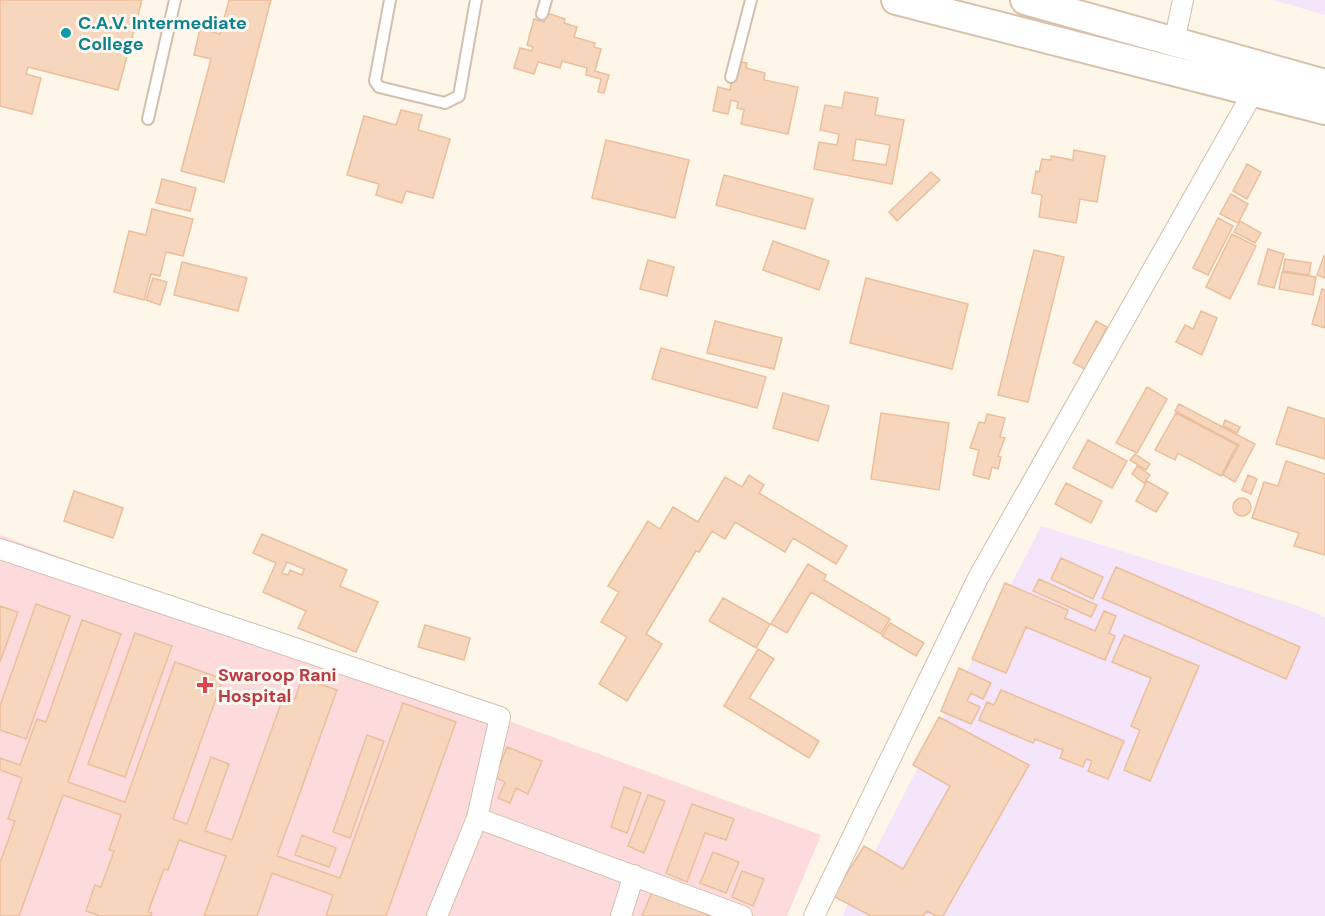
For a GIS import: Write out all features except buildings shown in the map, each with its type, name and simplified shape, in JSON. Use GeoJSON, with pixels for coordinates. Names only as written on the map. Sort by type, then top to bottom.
{"type":"FeatureCollection","features":[{"type":"Feature","properties":{"kind":"main road"},"geometry":{"type":"LineString","coordinates":[[896,0],[1260,81],[1325,84]]}},
{"type":"Feature","properties":{"kind":"main road"},"geometry":{"type":"LineString","coordinates":[[1025,0],[1174,43],[1325,110]]}},
{"type":"Feature","properties":{"kind":"street"},"geometry":{"type":"LineString","coordinates":[[1174,43],[1183,0]]}},
{"type":"Feature","properties":{"kind":"street"},"geometry":{"type":"LineString","coordinates":[[814,916],[978,578],[1260,81]]}},
{"type":"Feature","properties":{"kind":"street"},"geometry":{"type":"LineString","coordinates":[[0,549],[500,717],[477,818],[437,916]]}},
{"type":"Feature","properties":{"kind":"street"},"geometry":{"type":"LineString","coordinates":[[477,818],[742,916]]}},
{"type":"Feature","properties":{"kind":"street"},"geometry":{"type":"LineString","coordinates":[[621,916],[634,875]]}},
{"type":"Feature","properties":{"kind":"lane"},"geometry":{"type":"LineString","coordinates":[[148,120],[175,0]]}},
{"type":"Feature","properties":{"kind":"lane"},"geometry":{"type":"LineString","coordinates":[[390,0],[375,81],[379,87],[445,103],[459,96],[476,0]]}},
{"type":"Feature","properties":{"kind":"lane"},"geometry":{"type":"LineString","coordinates":[[542,14],[546,0]]}},
{"type":"Feature","properties":{"kind":"lane"},"geometry":{"type":"LineString","coordinates":[[731,76],[751,0]]}},
{"type":"Feature","properties":{"kind":"shaded area"},"geometry":{"type":"Polygon","coordinates":[[[1273,0],[1325,0],[1325,15],[1273,0]]]}},
{"type":"Feature","properties":{"kind":"shaded area"},"geometry":{"type":"Polygon","coordinates":[[[1041,526],[1301,607],[1325,617],[1325,916],[842,916],[1041,526]]]}},
{"type":"Feature","properties":{"kind":"shaded area","name":"Swaroop Rani Hospital"},"geometry":{"type":"Polygon","coordinates":[[[0,535],[821,835],[787,916],[0,916],[0,535]]]}},
{"type":"Feature","properties":{"kind":"place","name":"C.A.V. Intermediate College"},"geometry":{"type":"Point","coordinates":[66,33]}},
{"type":"Feature","properties":{"kind":"place","name":"Swaroop Rani Hospital"},"geometry":{"type":"Point","coordinates":[205,685]}}]}
